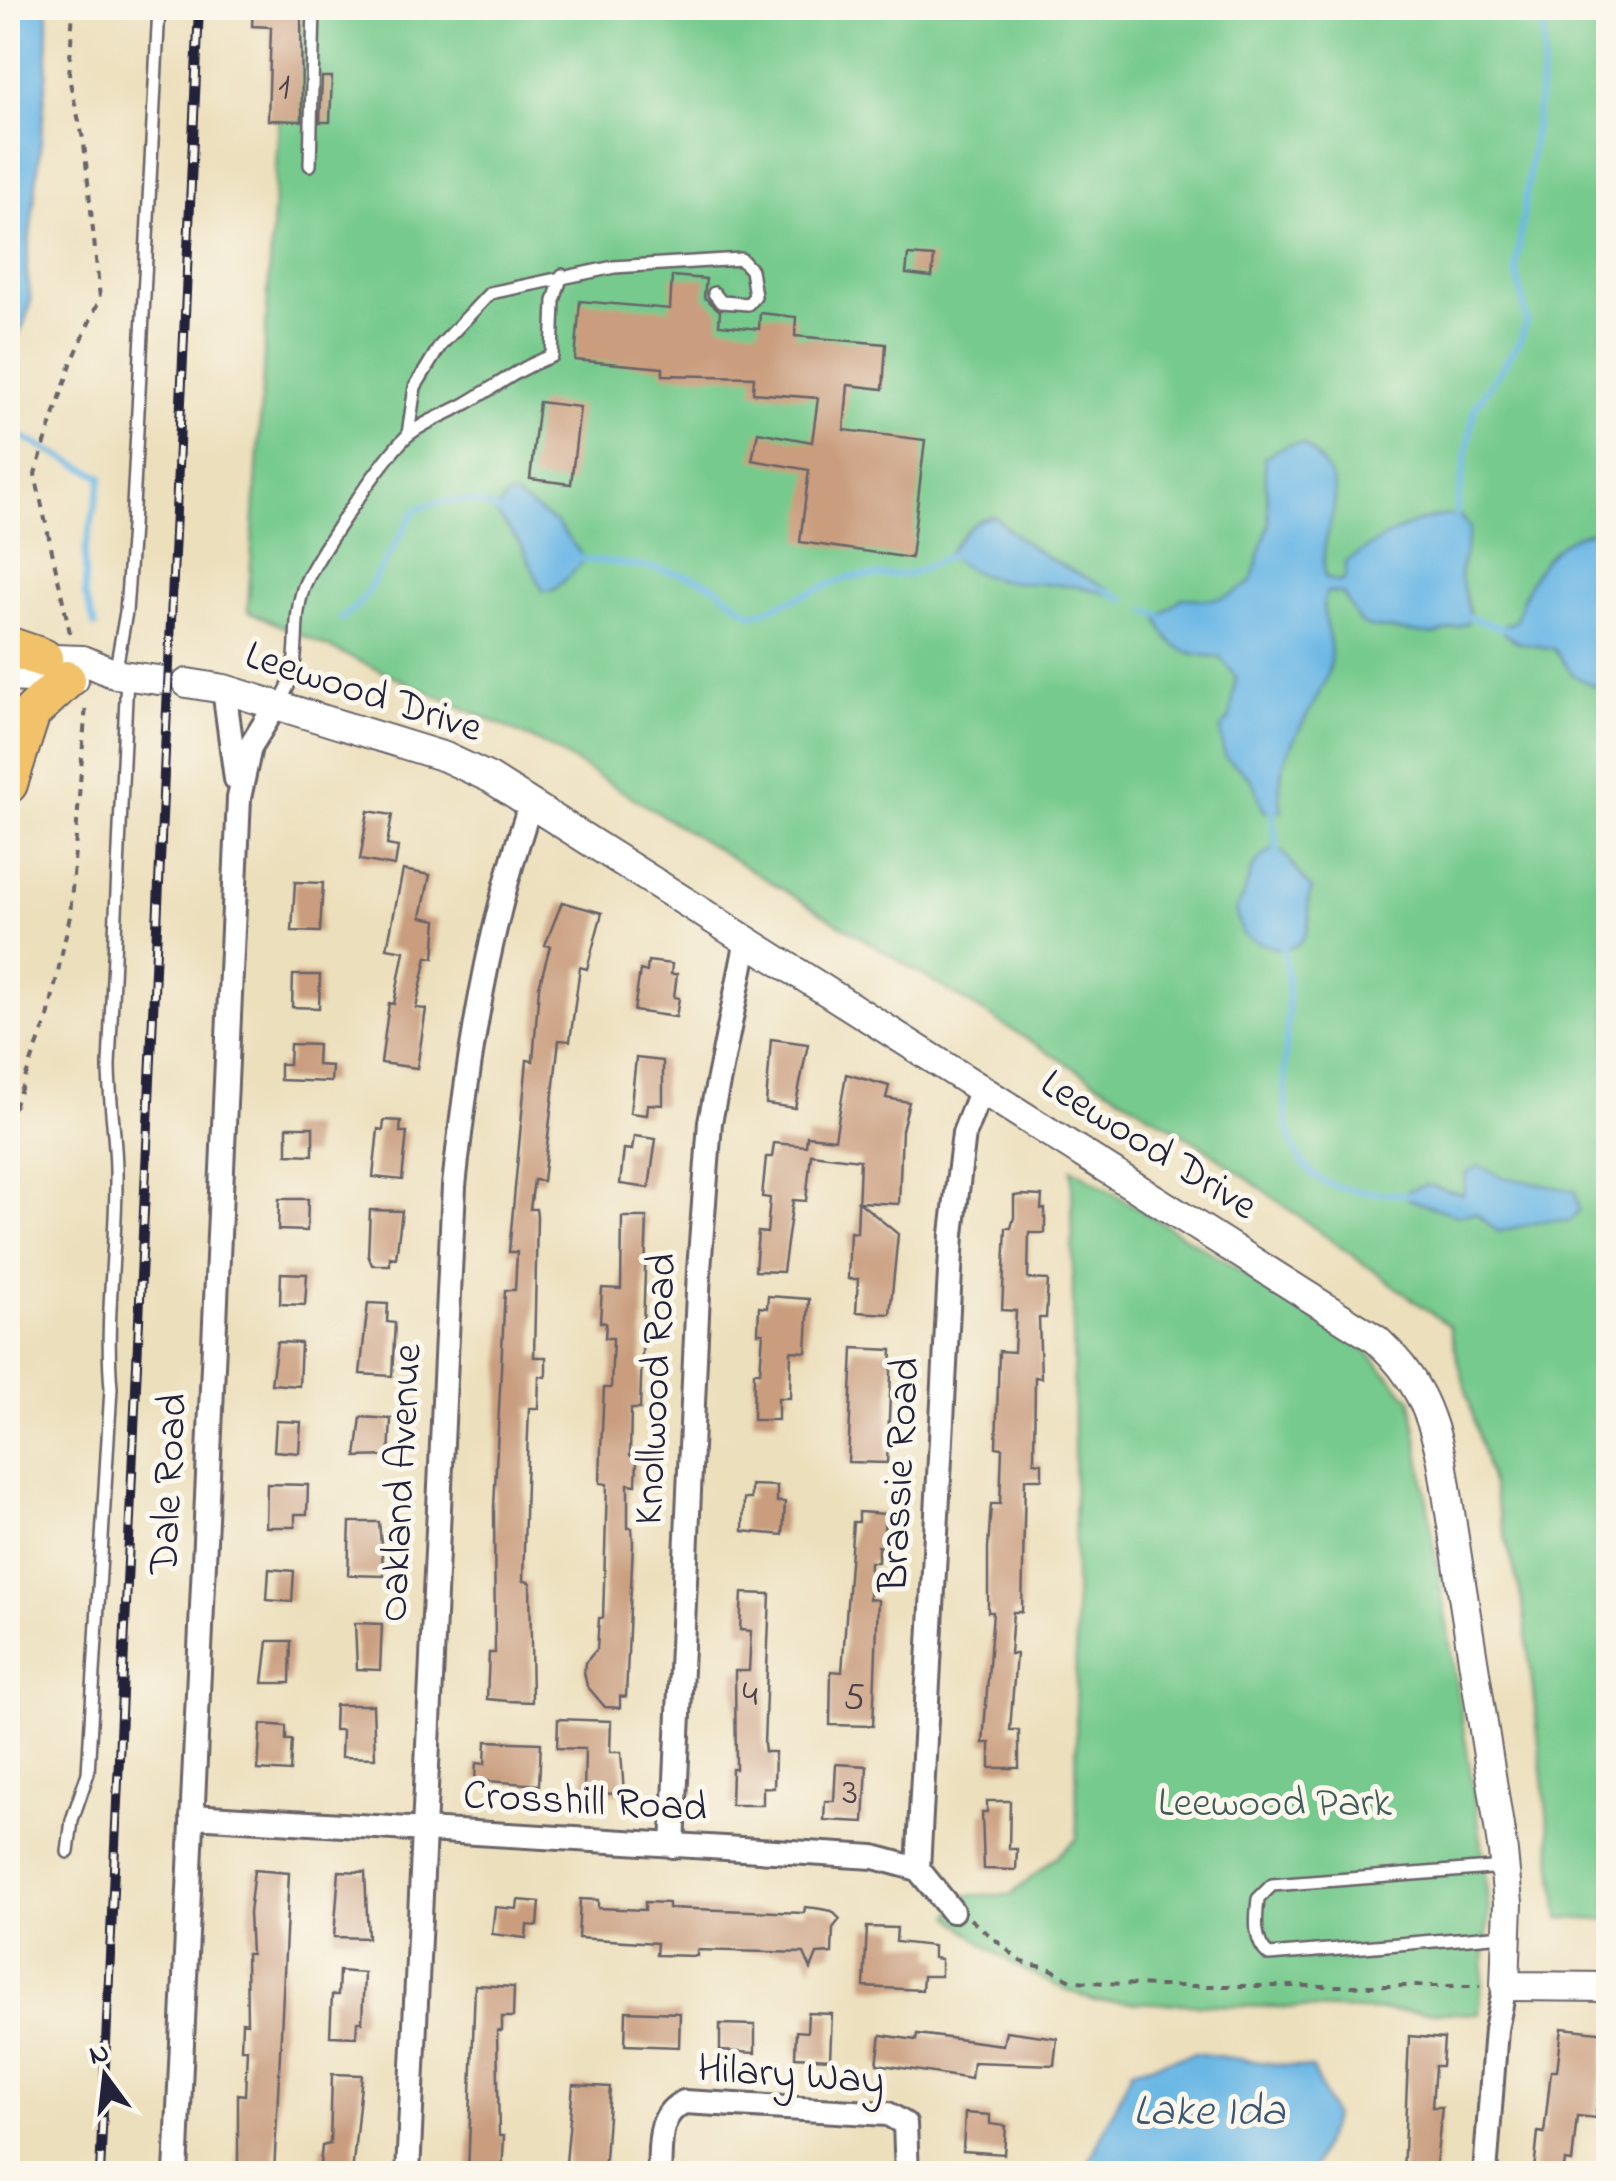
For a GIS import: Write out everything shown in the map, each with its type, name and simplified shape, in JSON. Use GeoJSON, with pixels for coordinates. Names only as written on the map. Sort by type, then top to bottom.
{"type":"FeatureCollection","features":[{"type":"Feature","properties":{"kind":"highway"},"geometry":{"type":"LineString","coordinates":[[8,784],[47,664]]}},
{"type":"Feature","properties":{"kind":"street"},"geometry":{"type":"LineString","coordinates":[[8,677],[47,664],[158,680]]}},
{"type":"Feature","properties":{"kind":"street","name":"Leewood Drive"},"geometry":{"type":"LineString","coordinates":[[187,682],[224,689],[444,757],[531,803],[1364,1331],[1400,1361],[1431,1412],[1442,1461],[1504,1867],[1508,1935],[1505,1986]]}},
{"type":"Feature","properties":{"kind":"street","name":"Dale Road"},"geometry":{"type":"LineString","coordinates":[[224,689],[239,798]]}},
{"type":"Feature","properties":{"kind":"street","name":"Dale Road"},"geometry":{"type":"LineString","coordinates":[[176,2174],[239,798],[250,747],[276,706]]}},
{"type":"Feature","properties":{"kind":"street","name":"Oakland Avenue"},"geometry":{"type":"LineString","coordinates":[[408,2174],[456,1168],[488,963],[506,880],[531,803]]}},
{"type":"Feature","properties":{"kind":"street","name":"Knollwood Road"},"geometry":{"type":"LineString","coordinates":[[674,1846],[710,1122],[746,940]]}},
{"type":"Feature","properties":{"kind":"street","name":"Brassie Road"},"geometry":{"type":"LineString","coordinates":[[918,1869],[952,1234],[964,1133],[981,1089]]}},
{"type":"Feature","properties":{"kind":"street","name":"Crosshill Road"},"geometry":{"type":"LineString","coordinates":[[192,1816],[874,1857],[918,1869]]}},
{"type":"Feature","properties":{"kind":"street"},"geometry":{"type":"LineString","coordinates":[[918,1869],[952,1910]]}},
{"type":"Feature","properties":{"kind":"street"},"geometry":{"type":"LineString","coordinates":[[1486,2174],[1496,2029],[1505,1986],[1608,1986]]}},
{"type":"Feature","properties":{"kind":"street","name":"Hilary Way"},"geometry":{"type":"LineString","coordinates":[[659,2174],[663,2120],[670,2108],[684,2102],[888,2114],[905,2124],[907,2174]]}},
{"type":"Feature","properties":{"kind":"lane"},"geometry":{"type":"LineString","coordinates":[[68,1852],[72,1820],[88,1773],[111,1388],[106,1333],[117,1177],[109,1122],[109,1064],[121,675],[160,8]]}},
{"type":"Feature","properties":{"kind":"lane"},"geometry":{"type":"LineString","coordinates":[[310,165],[314,8]]}},
{"type":"Feature","properties":{"kind":"lane"},"geometry":{"type":"LineString","coordinates":[[408,434],[414,387],[440,346],[490,293],[562,274],[741,260],[751,270],[755,296],[748,304],[721,302],[714,293]]}},
{"type":"Feature","properties":{"kind":"lane"},"geometry":{"type":"LineString","coordinates":[[276,706],[292,684],[297,666],[294,622],[305,584],[408,434],[524,366],[552,356],[554,301],[562,274]]}},
{"type":"Feature","properties":{"kind":"lane"},"geometry":{"type":"LineString","coordinates":[[1504,1867],[1272,1885],[1258,1899],[1256,1916],[1258,1938],[1269,1955],[1508,1935]]}},
{"type":"Feature","properties":{"kind":"path"},"geometry":{"type":"LineString","coordinates":[[8,1124],[48,1018],[70,916],[47,664],[38,460],[100,298],[84,142],[69,78],[72,8]]}},
{"type":"Feature","properties":{"kind":"path"},"geometry":{"type":"LineString","coordinates":[[952,1910],[965,1914],[1022,1962],[1052,1969],[1073,1981],[1154,1986],[1505,1986]]}},
{"type":"Feature","properties":{"kind":"path"},"geometry":{"type":"LineString","coordinates":[[8,2074],[21,2124],[14,2174]]}},
{"type":"Feature","properties":{"kind":"green space"},"geometry":{"type":"Polygon","coordinates":[[[286,8],[1608,8],[1608,1920],[1559,1918],[1523,1603],[1449,1326],[1205,1148],[550,747],[248,611],[286,8]]]}},
{"type":"Feature","properties":{"kind":"green space","name":"Leewood Park"},"geometry":{"type":"Polygon","coordinates":[[[1072,1168],[1359,1343],[1411,1400],[1481,1838],[1489,1912],[1479,2014],[1095,2001],[1018,1967],[951,1916],[959,1895],[1011,1895],[1077,1839],[1072,1168]]]}},
{"type":"Feature","properties":{"kind":"water"},"geometry":{"type":"Polygon","coordinates":[[[8,8],[47,8],[48,17],[44,109],[27,268],[30,301],[22,327],[8,349],[8,8]]]}},
{"type":"Feature","properties":{"kind":"water"},"geometry":{"type":"Polygon","coordinates":[[[1303,444],[1322,463],[1332,480],[1335,496],[1324,559],[1326,578],[1341,582],[1346,577],[1346,562],[1414,523],[1459,515],[1470,528],[1460,574],[1469,612],[1467,623],[1435,635],[1369,627],[1360,623],[1343,594],[1327,592],[1324,610],[1331,648],[1329,668],[1287,754],[1280,791],[1282,812],[1264,811],[1252,781],[1230,762],[1224,751],[1221,728],[1230,718],[1236,677],[1220,657],[1189,652],[1174,644],[1158,618],[1182,598],[1225,597],[1251,582],[1269,523],[1264,457],[1288,445],[1303,444]]]}},
{"type":"Feature","properties":{"kind":"water"},"geometry":{"type":"Polygon","coordinates":[[[514,496],[556,523],[582,555],[581,564],[554,590],[543,591],[522,546],[495,512],[507,497],[514,496]]]}},
{"type":"Feature","properties":{"kind":"water"},"geometry":{"type":"Polygon","coordinates":[[[994,516],[1036,550],[1110,589],[1106,594],[1066,585],[1009,582],[970,570],[949,557],[948,553],[968,530],[994,516]]]}},
{"type":"Feature","properties":{"kind":"water"},"geometry":{"type":"Polygon","coordinates":[[[1604,529],[1608,533],[1608,682],[1594,686],[1573,675],[1554,649],[1519,643],[1504,633],[1505,625],[1516,621],[1527,588],[1545,559],[1570,539],[1604,529]]]}},
{"type":"Feature","properties":{"kind":"water"},"geometry":{"type":"Polygon","coordinates":[[[1273,849],[1282,851],[1312,890],[1305,935],[1291,947],[1272,947],[1243,935],[1235,910],[1251,871],[1273,849]]]}},
{"type":"Feature","properties":{"kind":"water"},"geometry":{"type":"Polygon","coordinates":[[[1480,1166],[1502,1177],[1575,1191],[1579,1211],[1570,1221],[1548,1220],[1498,1232],[1476,1213],[1456,1215],[1408,1199],[1408,1190],[1428,1185],[1463,1195],[1467,1173],[1480,1166]]]}},
{"type":"Feature","properties":{"kind":"water","name":"Lake Ida"},"geometry":{"type":"Polygon","coordinates":[[[1195,2053],[1312,2069],[1334,2117],[1311,2173],[1084,2173],[1132,2070],[1195,2053]]]}},
{"type":"Feature","properties":{"kind":"building"},"geometry":{"type":"Polygon","coordinates":[[[253,8],[301,8],[302,121],[268,120],[271,27],[252,26],[253,8]]]}},
{"type":"Feature","properties":{"kind":"building"},"geometry":{"type":"Polygon","coordinates":[[[322,77],[332,77],[330,122],[320,122],[322,77]]]}},
{"type":"Feature","properties":{"kind":"building"},"geometry":{"type":"Polygon","coordinates":[[[908,255],[934,257],[932,277],[906,274],[908,255]]]}},
{"type":"Feature","properties":{"kind":"building"},"geometry":{"type":"Polygon","coordinates":[[[672,276],[706,279],[704,297],[720,311],[719,325],[759,329],[760,313],[796,317],[795,336],[886,344],[883,389],[848,385],[844,430],[925,440],[911,558],[800,542],[809,470],[752,460],[758,432],[812,442],[818,398],[753,393],[754,377],[663,375],[663,368],[575,360],[580,301],[670,309],[672,276]]]}},
{"type":"Feature","properties":{"kind":"building"},"geometry":{"type":"Polygon","coordinates":[[[539,402],[580,407],[571,484],[530,479],[539,402]]]}},
{"type":"Feature","properties":{"kind":"building"},"geometry":{"type":"Polygon","coordinates":[[[368,811],[392,815],[387,845],[398,847],[395,866],[360,860],[368,811]]]}},
{"type":"Feature","properties":{"kind":"building"},"geometry":{"type":"Polygon","coordinates":[[[403,870],[430,875],[421,917],[437,920],[434,958],[427,957],[416,1008],[426,1009],[417,1068],[381,1063],[389,1003],[394,1004],[404,951],[387,948],[403,870]]]}},
{"type":"Feature","properties":{"kind":"building"},"geometry":{"type":"Polygon","coordinates":[[[295,882],[323,883],[320,932],[292,931],[295,882]]]}},
{"type":"Feature","properties":{"kind":"building"},"geometry":{"type":"Polygon","coordinates":[[[562,902],[602,913],[587,969],[580,967],[570,1041],[559,1040],[543,1181],[534,1180],[530,1209],[536,1209],[537,1216],[534,1357],[546,1357],[546,1377],[539,1376],[538,1408],[529,1408],[523,1581],[530,1582],[532,1702],[508,1701],[487,1699],[489,1653],[495,1653],[494,1507],[505,1290],[515,1290],[517,1252],[509,1252],[527,1060],[533,1061],[539,987],[550,946],[545,945],[562,902]]]}},
{"type":"Feature","properties":{"kind":"building"},"geometry":{"type":"Polygon","coordinates":[[[648,961],[672,964],[671,974],[677,974],[676,1017],[634,1011],[640,970],[647,972],[648,961]]]}},
{"type":"Feature","properties":{"kind":"building"},"geometry":{"type":"Polygon","coordinates":[[[293,975],[320,975],[319,1008],[292,1007],[293,975]]]}},
{"type":"Feature","properties":{"kind":"building"},"geometry":{"type":"Polygon","coordinates":[[[771,1039],[808,1044],[795,1108],[766,1104],[771,1039]]]}},
{"type":"Feature","properties":{"kind":"building"},"geometry":{"type":"Polygon","coordinates":[[[290,1044],[318,1045],[317,1065],[332,1066],[331,1082],[280,1080],[280,1064],[289,1064],[290,1044]]]}},
{"type":"Feature","properties":{"kind":"building"},"geometry":{"type":"Polygon","coordinates":[[[636,1058],[663,1061],[663,1105],[648,1104],[647,1115],[630,1113],[636,1058]]]}},
{"type":"Feature","properties":{"kind":"building"},"geometry":{"type":"Polygon","coordinates":[[[846,1074],[889,1086],[886,1098],[909,1102],[902,1130],[899,1204],[859,1202],[898,1234],[890,1314],[856,1312],[858,1279],[848,1279],[850,1232],[857,1233],[860,1160],[811,1154],[806,1201],[793,1200],[783,1272],[755,1271],[758,1232],[767,1233],[770,1198],[762,1197],[766,1157],[772,1157],[774,1143],[806,1146],[807,1136],[835,1139],[846,1074]]]}},
{"type":"Feature","properties":{"kind":"building"},"geometry":{"type":"Polygon","coordinates":[[[384,1120],[401,1121],[400,1132],[407,1132],[402,1180],[373,1177],[378,1129],[383,1130],[384,1120]]]}},
{"type":"Feature","properties":{"kind":"building"},"geometry":{"type":"Polygon","coordinates":[[[287,1127],[313,1127],[313,1155],[287,1154],[287,1127]]]}},
{"type":"Feature","properties":{"kind":"building"},"geometry":{"type":"Polygon","coordinates":[[[634,1136],[656,1139],[649,1188],[620,1184],[624,1149],[632,1150],[634,1136]]]}},
{"type":"Feature","properties":{"kind":"building"},"geometry":{"type":"Polygon","coordinates":[[[1014,1196],[1042,1196],[1041,1209],[1045,1209],[1045,1233],[1029,1233],[1028,1279],[1048,1280],[1046,1318],[1039,1318],[1041,1378],[1035,1377],[1034,1462],[1042,1463],[1042,1479],[1025,1479],[1022,1612],[1013,1612],[1010,1654],[1016,1654],[1010,1730],[1019,1730],[1019,1768],[990,1768],[990,1743],[983,1743],[993,1612],[988,1612],[988,1548],[991,1504],[1000,1504],[1002,1448],[996,1447],[999,1351],[1014,1352],[1016,1311],[1002,1310],[1006,1228],[1011,1228],[1014,1217],[1014,1196]]]}},
{"type":"Feature","properties":{"kind":"building"},"geometry":{"type":"Polygon","coordinates":[[[279,1199],[308,1199],[307,1231],[278,1230],[279,1199]]]}},
{"type":"Feature","properties":{"kind":"building"},"geometry":{"type":"Polygon","coordinates":[[[370,1210],[402,1211],[396,1258],[390,1257],[390,1265],[372,1265],[368,1255],[370,1210]]]}},
{"type":"Feature","properties":{"kind":"building"},"geometry":{"type":"Polygon","coordinates":[[[622,1217],[647,1217],[640,1409],[631,1409],[630,1455],[637,1461],[636,1485],[628,1484],[628,1528],[632,1528],[633,1543],[626,1697],[620,1696],[620,1708],[605,1707],[587,1686],[584,1672],[585,1663],[597,1649],[599,1618],[603,1618],[607,1484],[600,1483],[601,1449],[604,1388],[611,1388],[613,1338],[605,1338],[606,1323],[600,1322],[602,1288],[621,1289],[622,1217]]]}},
{"type":"Feature","properties":{"kind":"building"},"geometry":{"type":"Polygon","coordinates":[[[281,1273],[307,1274],[305,1305],[280,1304],[281,1273]]]}},
{"type":"Feature","properties":{"kind":"building"},"geometry":{"type":"Polygon","coordinates":[[[768,1296],[809,1299],[806,1352],[791,1351],[790,1398],[778,1398],[778,1420],[753,1420],[754,1372],[760,1372],[763,1333],[758,1333],[759,1307],[767,1308],[768,1296]]]}},
{"type":"Feature","properties":{"kind":"building"},"geometry":{"type":"Polygon","coordinates":[[[368,1303],[388,1304],[387,1322],[395,1323],[392,1376],[360,1374],[368,1303]]]}},
{"type":"Feature","properties":{"kind":"building"},"geometry":{"type":"Polygon","coordinates":[[[277,1342],[301,1343],[299,1386],[271,1384],[277,1342]]]}},
{"type":"Feature","properties":{"kind":"building"},"geometry":{"type":"Polygon","coordinates":[[[853,1348],[892,1350],[887,1463],[848,1462],[853,1348]]]}},
{"type":"Feature","properties":{"kind":"building"},"geometry":{"type":"Polygon","coordinates":[[[361,1417],[391,1419],[389,1456],[356,1457],[361,1417]]]}},
{"type":"Feature","properties":{"kind":"building"},"geometry":{"type":"Polygon","coordinates":[[[276,1421],[301,1422],[299,1453],[274,1451],[276,1421]]]}},
{"type":"Feature","properties":{"kind":"building"},"geometry":{"type":"Polygon","coordinates":[[[267,1484],[308,1485],[307,1514],[295,1514],[295,1527],[266,1527],[267,1484]]]}},
{"type":"Feature","properties":{"kind":"building"},"geometry":{"type":"Polygon","coordinates":[[[751,1485],[777,1486],[777,1502],[785,1502],[783,1535],[743,1531],[744,1499],[751,1499],[751,1485]]]}},
{"type":"Feature","properties":{"kind":"building"},"geometry":{"type":"Polygon","coordinates":[[[859,1512],[885,1514],[883,1547],[878,1546],[878,1562],[870,1562],[869,1599],[878,1600],[873,1726],[830,1725],[831,1671],[842,1672],[853,1522],[859,1522],[859,1512]]]}},
{"type":"Feature","properties":{"kind":"building"},"geometry":{"type":"Polygon","coordinates":[[[350,1522],[379,1522],[384,1576],[348,1575],[350,1522]]]}},
{"type":"Feature","properties":{"kind":"building"},"geometry":{"type":"Polygon","coordinates":[[[269,1569],[294,1571],[292,1602],[267,1600],[269,1569]]]}},
{"type":"Feature","properties":{"kind":"building"},"geometry":{"type":"Polygon","coordinates":[[[742,1593],[770,1594],[764,1744],[765,1752],[775,1752],[774,1788],[763,1787],[763,1805],[731,1805],[732,1769],[736,1769],[735,1671],[749,1671],[751,1631],[740,1630],[742,1593]]]}},
{"type":"Feature","properties":{"kind":"building"},"geometry":{"type":"Polygon","coordinates":[[[355,1623],[382,1624],[380,1670],[357,1669],[355,1623]]]}},
{"type":"Feature","properties":{"kind":"building"},"geometry":{"type":"Polygon","coordinates":[[[268,1641],[291,1641],[290,1683],[263,1683],[268,1641]]]}},
{"type":"Feature","properties":{"kind":"building"},"geometry":{"type":"Polygon","coordinates":[[[335,1705],[373,1705],[375,1758],[341,1757],[342,1730],[334,1730],[335,1705]]]}},
{"type":"Feature","properties":{"kind":"building"},"geometry":{"type":"Polygon","coordinates":[[[558,1719],[611,1721],[610,1752],[621,1752],[624,1794],[584,1793],[585,1749],[557,1748],[558,1719]]]}},
{"type":"Feature","properties":{"kind":"building"},"geometry":{"type":"Polygon","coordinates":[[[261,1724],[286,1726],[286,1740],[292,1740],[290,1772],[258,1770],[261,1724]]]}},
{"type":"Feature","properties":{"kind":"building"},"geometry":{"type":"Polygon","coordinates":[[[486,1741],[541,1743],[539,1785],[475,1780],[476,1763],[485,1764],[486,1741]]]}},
{"type":"Feature","properties":{"kind":"building"},"geometry":{"type":"Polygon","coordinates":[[[836,1764],[867,1766],[864,1822],[824,1820],[825,1801],[834,1801],[836,1764]]]}},
{"type":"Feature","properties":{"kind":"building"},"geometry":{"type":"Polygon","coordinates":[[[987,1801],[1010,1801],[1009,1849],[1017,1849],[1016,1870],[984,1869],[982,1812],[987,1812],[987,1801]]]}},
{"type":"Feature","properties":{"kind":"building"},"geometry":{"type":"Polygon","coordinates":[[[254,1870],[289,1873],[274,2174],[238,2174],[238,2094],[245,2095],[247,2049],[241,2049],[242,2022],[247,2023],[246,1954],[251,1954],[249,1913],[254,1870]]]}},
{"type":"Feature","properties":{"kind":"building"},"geometry":{"type":"Polygon","coordinates":[[[339,1871],[365,1872],[368,1938],[334,1937],[339,1871]]]}},
{"type":"Feature","properties":{"kind":"building"},"geometry":{"type":"Polygon","coordinates":[[[580,1899],[598,1900],[598,1908],[645,1910],[645,1902],[668,1903],[668,1908],[804,1913],[805,1907],[832,1911],[840,1919],[833,1928],[832,1953],[817,1954],[811,1969],[804,1953],[697,1950],[697,1956],[656,1955],[657,1943],[578,1938],[580,1899]]]}},
{"type":"Feature","properties":{"kind":"building"},"geometry":{"type":"Polygon","coordinates":[[[518,1900],[540,1902],[538,1926],[527,1925],[526,1938],[492,1934],[495,1907],[517,1909],[518,1900]]]}},
{"type":"Feature","properties":{"kind":"building"},"geometry":{"type":"Polygon","coordinates":[[[867,1927],[897,1928],[896,1942],[933,1946],[933,1958],[941,1959],[941,1976],[923,1976],[922,1990],[864,1987],[867,1927]]]}},
{"type":"Feature","properties":{"kind":"building"},"geometry":{"type":"Polygon","coordinates":[[[339,1971],[364,1973],[362,2022],[357,2022],[356,2037],[330,2036],[332,1995],[338,1995],[339,1971]]]}},
{"type":"Feature","properties":{"kind":"building"},"geometry":{"type":"Polygon","coordinates":[[[475,1985],[514,1987],[513,2017],[502,2017],[502,2031],[497,2031],[499,2136],[504,2136],[502,2174],[468,2174],[475,1985]]]}},
{"type":"Feature","properties":{"kind":"building"},"geometry":{"type":"Polygon","coordinates":[[[626,2011],[680,2013],[679,2047],[625,2045],[626,2011]]]}},
{"type":"Feature","properties":{"kind":"building"},"geometry":{"type":"Polygon","coordinates":[[[808,2013],[832,2014],[830,2059],[795,2057],[796,2031],[807,2032],[808,2013]]]}},
{"type":"Feature","properties":{"kind":"building"},"geometry":{"type":"Polygon","coordinates":[[[720,2024],[755,2025],[755,2053],[720,2051],[720,2024]]]}},
{"type":"Feature","properties":{"kind":"building"},"geometry":{"type":"Polygon","coordinates":[[[1562,2028],[1608,2033],[1595,2118],[1577,2116],[1572,2162],[1565,2161],[1563,2173],[1534,2170],[1538,2132],[1544,2133],[1551,2071],[1557,2071],[1562,2028]]]}},
{"type":"Feature","properties":{"kind":"building"},"geometry":{"type":"Polygon","coordinates":[[[1006,2031],[1057,2038],[1054,2065],[973,2062],[971,2079],[877,2064],[881,2035],[916,2040],[917,2034],[1003,2045],[1006,2031]]]}},
{"type":"Feature","properties":{"kind":"building"},"geometry":{"type":"Polygon","coordinates":[[[1409,2036],[1444,2039],[1442,2066],[1435,2066],[1432,2107],[1442,2107],[1435,2174],[1403,2174],[1409,2036]]]}},
{"type":"Feature","properties":{"kind":"building"},"geometry":{"type":"Polygon","coordinates":[[[332,2074],[362,2075],[352,2174],[319,2174],[322,2146],[330,2144],[332,2074]]]}},
{"type":"Feature","properties":{"kind":"building"},"geometry":{"type":"Polygon","coordinates":[[[573,2085],[610,2087],[604,2174],[565,2174],[573,2085]]]}},
{"type":"Feature","properties":{"kind":"building"},"geometry":{"type":"Polygon","coordinates":[[[965,2113],[990,2115],[990,2124],[1006,2126],[1004,2154],[963,2151],[965,2113]]]}},
{"type":"Feature","properties":{"kind":"waterway"},"geometry":{"type":"LineString","coordinates":[[1456,515],[1475,407],[1519,342],[1527,322],[1516,269],[1544,59],[1544,15],[1536,8]]}},
{"type":"Feature","properties":{"kind":"waterway"},"geometry":{"type":"LineString","coordinates":[[8,436],[22,437],[102,477],[85,551],[85,595],[95,626]]}},
{"type":"Feature","properties":{"kind":"waterway"},"geometry":{"type":"LineString","coordinates":[[341,619],[361,602],[415,511],[435,503],[459,501],[482,504],[501,514]]}},
{"type":"Feature","properties":{"kind":"waterway"},"geometry":{"type":"LineString","coordinates":[[574,558],[692,577],[714,586],[755,614],[850,577],[911,574],[956,553]]}},
{"type":"Feature","properties":{"kind":"waterway"},"geometry":{"type":"LineString","coordinates":[[1104,589],[1125,600]]}},
{"type":"Feature","properties":{"kind":"waterway"},"geometry":{"type":"LineString","coordinates":[[1147,610],[1160,615]]}},
{"type":"Feature","properties":{"kind":"waterway"},"geometry":{"type":"LineString","coordinates":[[1468,617],[1505,629]]}},
{"type":"Feature","properties":{"kind":"waterway"},"geometry":{"type":"LineString","coordinates":[[1272,811],[1278,855]]}},
{"type":"Feature","properties":{"kind":"waterway"},"geometry":{"type":"LineString","coordinates":[[1282,942],[1288,995],[1285,1101],[1288,1129],[1297,1153],[1311,1172],[1332,1185],[1363,1192],[1416,1195]]}},
{"type":"Feature","properties":{"kind":"railway"},"geometry":{"type":"LineString","coordinates":[[100,2174],[199,8]]}}]}
